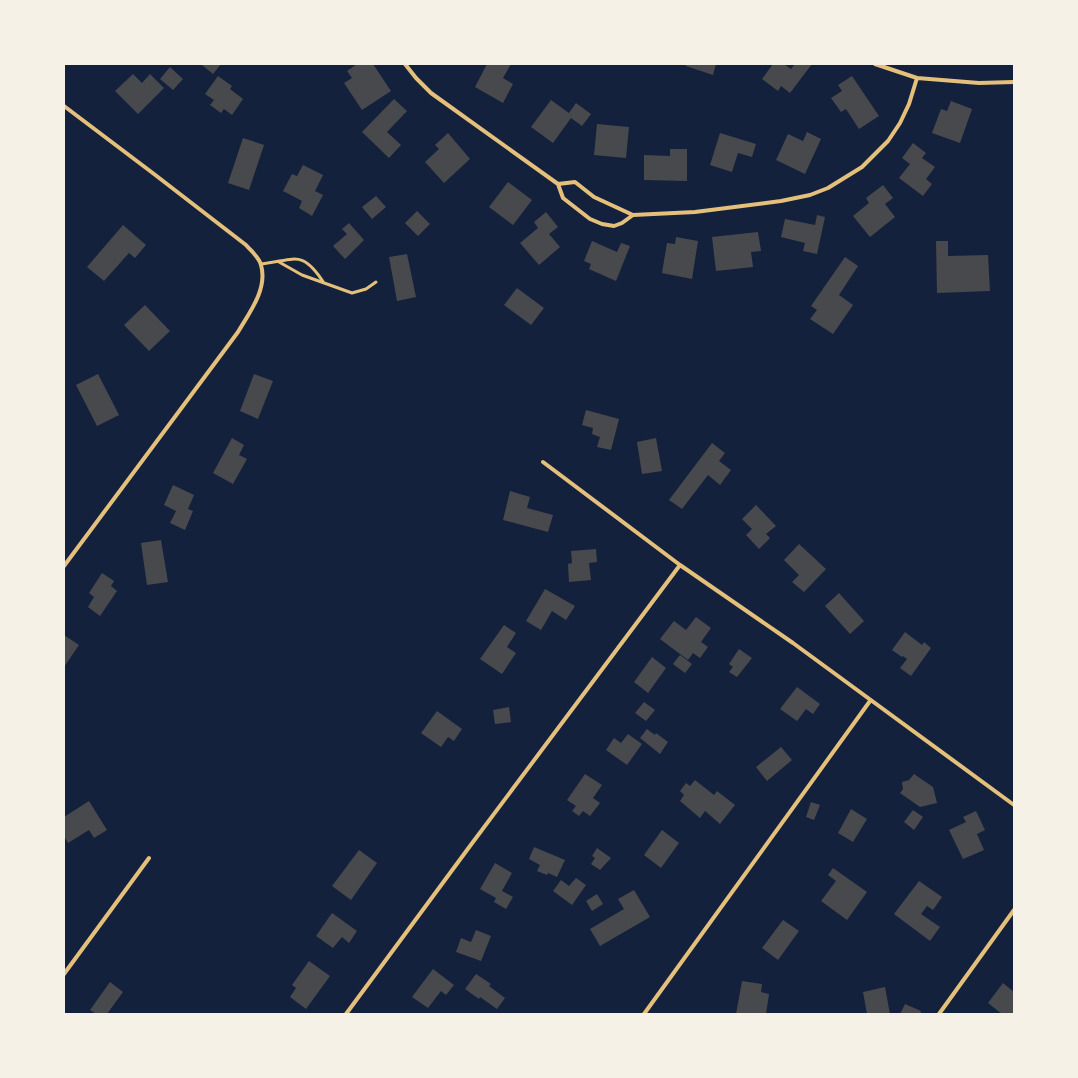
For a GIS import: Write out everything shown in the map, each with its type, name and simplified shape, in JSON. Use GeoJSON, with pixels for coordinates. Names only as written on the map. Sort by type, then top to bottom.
{"type":"FeatureCollection","features":[{"type":"Feature","properties":{"kind":"street"},"geometry":{"type":"LineString","coordinates":[[405,64],[431,93],[558,184],[563,198],[590,219],[602,224],[614,226],[622,223],[633,215]]}},
{"type":"Feature","properties":{"kind":"street"},"geometry":{"type":"LineString","coordinates":[[875,64],[917,78],[978,83],[1014,82]]}},
{"type":"Feature","properties":{"kind":"street"},"geometry":{"type":"LineString","coordinates":[[558,184],[575,182],[594,197],[633,215],[695,212],[781,201],[810,195],[828,188],[862,167],[888,140],[900,123],[909,104],[917,78]]}},
{"type":"Feature","properties":{"kind":"street"},"geometry":{"type":"LineString","coordinates":[[64,106],[246,245],[256,255],[261,264],[262,275],[259,294],[238,332],[64,566]]}},
{"type":"Feature","properties":{"kind":"street"},"geometry":{"type":"LineString","coordinates":[[543,462],[680,565],[793,643],[870,701],[1014,805]]}},
{"type":"Feature","properties":{"kind":"street"},"geometry":{"type":"LineString","coordinates":[[346,1014],[680,565]]}},
{"type":"Feature","properties":{"kind":"street"},"geometry":{"type":"LineString","coordinates":[[644,1014],[870,701]]}},
{"type":"Feature","properties":{"kind":"street"},"geometry":{"type":"LineString","coordinates":[[64,974],[149,858]]}},
{"type":"Feature","properties":{"kind":"street"},"geometry":{"type":"LineString","coordinates":[[939,1014],[1014,910]]}},
{"type":"Feature","properties":{"kind":"lane"},"geometry":{"type":"LineString","coordinates":[[261,264],[291,259],[304,260],[316,271],[324,283]]}},
{"type":"Feature","properties":{"kind":"lane"},"geometry":{"type":"LineString","coordinates":[[279,262],[302,275],[352,293],[366,289],[376,282]]}},
{"type":"Feature","properties":{"kind":"building"},"geometry":{"type":"Polygon","coordinates":[[[202,64],[221,64],[213,74],[202,64]]]}},
{"type":"Feature","properties":{"kind":"building"},"geometry":{"type":"Polygon","coordinates":[[[357,64],[373,64],[391,91],[362,110],[344,83],[352,78],[347,71],[357,64]]]}},
{"type":"Feature","properties":{"kind":"building"},"geometry":{"type":"Polygon","coordinates":[[[487,64],[511,64],[503,78],[513,84],[503,103],[475,87],[487,64]]]}},
{"type":"Feature","properties":{"kind":"building"},"geometry":{"type":"Polygon","coordinates":[[[686,64],[716,64],[713,75],[686,66],[686,64]]]}},
{"type":"Feature","properties":{"kind":"building"},"geometry":{"type":"Polygon","coordinates":[[[773,64],[784,64],[791,69],[795,64],[812,64],[790,93],[781,86],[778,91],[762,79],[773,64]]]}},
{"type":"Feature","properties":{"kind":"building"},"geometry":{"type":"Polygon","coordinates":[[[170,67],[183,79],[173,90],[160,79],[170,67]]]}},
{"type":"Feature","properties":{"kind":"building"},"geometry":{"type":"Polygon","coordinates":[[[133,74],[142,83],[150,74],[164,88],[138,114],[115,91],[133,74]]]}},
{"type":"Feature","properties":{"kind":"building"},"geometry":{"type":"Polygon","coordinates":[[[218,76],[232,86],[230,89],[243,99],[232,115],[224,109],[221,113],[210,105],[214,100],[205,94],[218,76]]]}},
{"type":"Feature","properties":{"kind":"building"},"geometry":{"type":"Polygon","coordinates":[[[852,76],[879,116],[859,129],[846,109],[841,112],[831,98],[842,91],[838,85],[852,76]]]}},
{"type":"Feature","properties":{"kind":"building"},"geometry":{"type":"Polygon","coordinates":[[[394,99],[407,111],[387,132],[401,145],[389,158],[362,132],[394,99]]]}},
{"type":"Feature","properties":{"kind":"building"},"geometry":{"type":"Polygon","coordinates":[[[551,100],[569,113],[576,103],[591,114],[582,126],[571,118],[553,143],[531,127],[551,100]]]}},
{"type":"Feature","properties":{"kind":"building"},"geometry":{"type":"Polygon","coordinates":[[[951,101],[972,109],[960,143],[932,133],[941,109],[947,111],[951,101]]]}},
{"type":"Feature","properties":{"kind":"building"},"geometry":{"type":"Polygon","coordinates":[[[597,124],[629,127],[626,158],[594,155],[597,124]]]}},
{"type":"Feature","properties":{"kind":"building"},"geometry":{"type":"Polygon","coordinates":[[[807,132],[821,139],[805,174],[776,160],[788,134],[803,141],[807,132]]]}},
{"type":"Feature","properties":{"kind":"building"},"geometry":{"type":"Polygon","coordinates":[[[448,133],[470,159],[444,183],[425,162],[439,149],[435,145],[448,133]]]}},
{"type":"Feature","properties":{"kind":"building"},"geometry":{"type":"Polygon","coordinates":[[[720,133],[756,144],[752,157],[738,153],[732,172],[710,165],[720,133]]]}},
{"type":"Feature","properties":{"kind":"building"},"geometry":{"type":"Polygon","coordinates":[[[243,138],[264,145],[249,190],[228,183],[243,138]]]}},
{"type":"Feature","properties":{"kind":"building"},"geometry":{"type":"Polygon","coordinates":[[[913,143],[926,153],[922,158],[935,167],[926,179],[932,184],[923,196],[899,178],[910,164],[902,158],[913,143]]]}},
{"type":"Feature","properties":{"kind":"building"},"geometry":{"type":"Polygon","coordinates":[[[670,149],[687,149],[687,181],[644,180],[644,155],[670,156],[670,149]]]}},
{"type":"Feature","properties":{"kind":"building"},"geometry":{"type":"Polygon","coordinates":[[[303,165],[323,175],[315,191],[323,195],[312,216],[299,208],[302,201],[283,191],[292,174],[297,176],[303,165]]]}},
{"type":"Feature","properties":{"kind":"building"},"geometry":{"type":"Polygon","coordinates":[[[508,182],[532,200],[513,225],[489,207],[508,182]]]}},
{"type":"Feature","properties":{"kind":"building"},"geometry":{"type":"Polygon","coordinates":[[[883,185],[893,198],[885,204],[895,217],[870,237],[853,216],[869,203],[866,198],[883,185]]]}},
{"type":"Feature","properties":{"kind":"building"},"geometry":{"type":"Polygon","coordinates":[[[376,196],[386,207],[372,219],[362,207],[376,196]]]}},
{"type":"Feature","properties":{"kind":"building"},"geometry":{"type":"Polygon","coordinates":[[[417,211],[430,224],[418,236],[405,223],[417,211]]]}},
{"type":"Feature","properties":{"kind":"building"},"geometry":{"type":"Polygon","coordinates":[[[546,212],[558,227],[549,234],[560,247],[539,265],[520,243],[538,228],[534,222],[546,212]]]}},
{"type":"Feature","properties":{"kind":"building"},"geometry":{"type":"Polygon","coordinates":[[[817,215],[825,217],[817,254],[803,251],[805,243],[781,237],[785,219],[815,225],[817,215]]]}},
{"type":"Feature","properties":{"kind":"building"},"geometry":{"type":"Polygon","coordinates":[[[349,223],[364,240],[345,259],[333,246],[347,234],[342,229],[349,223]]]}},
{"type":"Feature","properties":{"kind":"building"},"geometry":{"type":"Polygon","coordinates":[[[123,225],[146,245],[135,258],[129,253],[104,281],[87,267],[123,225]]]}},
{"type":"Feature","properties":{"kind":"building"},"geometry":{"type":"Polygon","coordinates":[[[758,232],[761,251],[751,252],[753,267],[716,271],[712,237],[758,232]]]}},
{"type":"Feature","properties":{"kind":"building"},"geometry":{"type":"Polygon","coordinates":[[[676,237],[698,241],[692,279],[662,273],[667,243],[675,244],[676,237]]]}},
{"type":"Feature","properties":{"kind":"building"},"geometry":{"type":"Polygon","coordinates":[[[592,241],[617,252],[621,243],[630,246],[616,281],[589,269],[591,264],[584,261],[592,241]]]}},
{"type":"Feature","properties":{"kind":"building"},"geometry":{"type":"Polygon","coordinates":[[[936,241],[948,241],[948,256],[988,255],[990,291],[937,293],[936,241]]]}},
{"type":"Feature","properties":{"kind":"building"},"geometry":{"type":"Polygon","coordinates":[[[407,254],[416,297],[397,301],[389,257],[407,254]]]}},
{"type":"Feature","properties":{"kind":"building"},"geometry":{"type":"Polygon","coordinates":[[[845,257],[858,266],[839,295],[853,305],[833,334],[810,319],[817,310],[811,306],[845,257]]]}},
{"type":"Feature","properties":{"kind":"building"},"geometry":{"type":"Polygon","coordinates":[[[517,288],[544,308],[531,325],[504,305],[517,288]]]}},
{"type":"Feature","properties":{"kind":"building"},"geometry":{"type":"Polygon","coordinates":[[[145,305],[170,331],[149,351],[124,325],[145,305]]]}},
{"type":"Feature","properties":{"kind":"building"},"geometry":{"type":"Polygon","coordinates":[[[98,374],[119,415],[97,426],[76,385],[98,374]]]}},
{"type":"Feature","properties":{"kind":"building"},"geometry":{"type":"Polygon","coordinates":[[[254,374],[273,381],[258,419],[240,411],[254,374]]]}},
{"type":"Feature","properties":{"kind":"building"},"geometry":{"type":"Polygon","coordinates":[[[586,410],[619,419],[611,450],[597,447],[600,437],[592,434],[593,428],[582,425],[586,410]]]}},
{"type":"Feature","properties":{"kind":"building"},"geometry":{"type":"Polygon","coordinates":[[[232,438],[244,445],[239,455],[247,459],[233,484],[213,473],[232,438]]]}},
{"type":"Feature","properties":{"kind":"building"},"geometry":{"type":"Polygon","coordinates":[[[656,438],[662,471],[642,474],[637,442],[656,438]]]}},
{"type":"Feature","properties":{"kind":"building"},"geometry":{"type":"Polygon","coordinates":[[[712,443],[725,453],[719,461],[731,470],[720,485],[708,475],[682,509],[669,500],[712,443]]]}},
{"type":"Feature","properties":{"kind":"building"},"geometry":{"type":"Polygon","coordinates":[[[173,485],[194,495],[188,509],[193,511],[185,530],[170,523],[176,511],[164,505],[173,485]]]}},
{"type":"Feature","properties":{"kind":"building"},"geometry":{"type":"Polygon","coordinates":[[[510,491],[530,497],[527,508],[553,515],[548,532],[503,520],[510,491]]]}},
{"type":"Feature","properties":{"kind":"building"},"geometry":{"type":"Polygon","coordinates":[[[756,505],[776,526],[766,534],[770,538],[759,549],[746,535],[752,529],[742,519],[756,505]]]}},
{"type":"Feature","properties":{"kind":"building"},"geometry":{"type":"Polygon","coordinates":[[[161,540],[168,582],[147,585],[141,543],[161,540]]]}},
{"type":"Feature","properties":{"kind":"building"},"geometry":{"type":"Polygon","coordinates":[[[799,544],[826,569],[804,592],[792,582],[799,575],[784,560],[799,544]]]}},
{"type":"Feature","properties":{"kind":"building"},"geometry":{"type":"Polygon","coordinates":[[[596,549],[597,562],[589,563],[591,580],[569,582],[568,564],[572,563],[571,551],[596,549]]]}},
{"type":"Feature","properties":{"kind":"building"},"geometry":{"type":"Polygon","coordinates":[[[102,573],[114,581],[111,586],[117,591],[100,616],[88,607],[94,597],[89,593],[102,573]]]}},
{"type":"Feature","properties":{"kind":"building"},"geometry":{"type":"Polygon","coordinates":[[[545,589],[575,606],[566,620],[552,611],[541,630],[526,621],[545,589]]]}},
{"type":"Feature","properties":{"kind":"building"},"geometry":{"type":"Polygon","coordinates":[[[839,593],[864,621],[850,634],[825,606],[839,593]]]}},
{"type":"Feature","properties":{"kind":"building"},"geometry":{"type":"Polygon","coordinates":[[[696,617],[711,628],[701,642],[708,647],[700,658],[693,653],[688,660],[660,639],[674,621],[686,630],[696,617]]]}},
{"type":"Feature","properties":{"kind":"building"},"geometry":{"type":"Polygon","coordinates":[[[504,625],[516,633],[507,647],[516,653],[502,674],[480,659],[504,625]]]}},
{"type":"Feature","properties":{"kind":"building"},"geometry":{"type":"Polygon","coordinates":[[[905,632],[922,645],[924,642],[931,648],[911,676],[900,668],[907,659],[892,650],[905,632]]]}},
{"type":"Feature","properties":{"kind":"building"},"geometry":{"type":"Polygon","coordinates":[[[64,635],[79,645],[64,667],[64,635]]]}},
{"type":"Feature","properties":{"kind":"building"},"geometry":{"type":"Polygon","coordinates":[[[739,649],[752,658],[737,677],[729,672],[733,667],[729,664],[739,649]]]}},
{"type":"Feature","properties":{"kind":"building"},"geometry":{"type":"Polygon","coordinates":[[[680,655],[692,664],[685,673],[673,664],[680,655]]]}},
{"type":"Feature","properties":{"kind":"building"},"geometry":{"type":"Polygon","coordinates":[[[652,657],[666,668],[648,693],[634,682],[652,657]]]}},
{"type":"Feature","properties":{"kind":"building"},"geometry":{"type":"Polygon","coordinates":[[[797,687],[820,704],[813,714],[806,709],[797,721],[780,709],[797,687]]]}},
{"type":"Feature","properties":{"kind":"building"},"geometry":{"type":"Polygon","coordinates":[[[644,702],[655,710],[646,721],[635,713],[644,702]]]}},
{"type":"Feature","properties":{"kind":"building"},"geometry":{"type":"Polygon","coordinates":[[[509,707],[511,722],[495,724],[493,710],[509,707]]]}},
{"type":"Feature","properties":{"kind":"building"},"geometry":{"type":"Polygon","coordinates":[[[437,711],[462,729],[454,741],[448,737],[441,747],[421,733],[437,711]]]}},
{"type":"Feature","properties":{"kind":"building"},"geometry":{"type":"Polygon","coordinates":[[[647,729],[655,735],[656,733],[668,742],[660,754],[640,738],[647,729]]]}},
{"type":"Feature","properties":{"kind":"building"},"geometry":{"type":"Polygon","coordinates":[[[628,734],[642,744],[627,765],[606,750],[614,738],[621,743],[628,734]]]}},
{"type":"Feature","properties":{"kind":"building"},"geometry":{"type":"Polygon","coordinates":[[[781,747],[792,760],[767,781],[756,767],[781,747]]]}},
{"type":"Feature","properties":{"kind":"building"},"geometry":{"type":"Polygon","coordinates":[[[585,774],[602,785],[593,798],[600,803],[590,816],[583,811],[579,816],[572,811],[576,806],[567,800],[585,774]]]}},
{"type":"Feature","properties":{"kind":"building"},"geometry":{"type":"Polygon","coordinates":[[[914,774],[933,787],[937,803],[920,807],[900,793],[903,789],[902,782],[909,780],[914,774]]]}},
{"type":"Feature","properties":{"kind":"building"},"geometry":{"type":"Polygon","coordinates":[[[695,780],[714,795],[717,791],[735,805],[720,824],[705,811],[700,818],[680,801],[684,795],[680,791],[686,783],[690,786],[695,780]]]}},
{"type":"Feature","properties":{"kind":"building"},"geometry":{"type":"Polygon","coordinates":[[[89,801],[107,830],[94,838],[89,830],[68,843],[64,836],[64,817],[89,801]]]}},
{"type":"Feature","properties":{"kind":"building"},"geometry":{"type":"Polygon","coordinates":[[[811,802],[820,805],[814,820],[806,817],[811,802]]]}},
{"type":"Feature","properties":{"kind":"building"},"geometry":{"type":"Polygon","coordinates":[[[851,809],[867,819],[853,842],[838,833],[851,809]]]}},
{"type":"Feature","properties":{"kind":"building"},"geometry":{"type":"Polygon","coordinates":[[[913,810],[923,817],[914,830],[904,822],[913,810]]]}},
{"type":"Feature","properties":{"kind":"building"},"geometry":{"type":"Polygon","coordinates":[[[976,811],[985,830],[977,834],[984,850],[963,859],[949,830],[966,822],[963,817],[976,811]]]}},
{"type":"Feature","properties":{"kind":"building"},"geometry":{"type":"Polygon","coordinates":[[[662,830],[679,843],[661,868],[644,855],[662,830]]]}},
{"type":"Feature","properties":{"kind":"building"},"geometry":{"type":"Polygon","coordinates":[[[534,847],[565,860],[557,877],[548,873],[547,875],[537,871],[540,865],[529,859],[534,847]]]}},
{"type":"Feature","properties":{"kind":"building"},"geometry":{"type":"Polygon","coordinates":[[[597,848],[611,858],[600,870],[591,864],[595,858],[592,856],[597,848]]]}},
{"type":"Feature","properties":{"kind":"building"},"geometry":{"type":"Polygon","coordinates":[[[359,850],[377,863],[351,900],[332,886],[359,850]]]}},
{"type":"Feature","properties":{"kind":"building"},"geometry":{"type":"Polygon","coordinates":[[[495,863],[512,873],[502,891],[513,897],[506,909],[494,902],[496,898],[480,889],[495,863]]]}},
{"type":"Feature","properties":{"kind":"building"},"geometry":{"type":"Polygon","coordinates":[[[833,868],[867,892],[847,920],[821,901],[836,881],[828,875],[833,868]]]}},
{"type":"Feature","properties":{"kind":"building"},"geometry":{"type":"Polygon","coordinates":[[[576,878],[586,885],[572,905],[553,891],[561,880],[569,886],[576,878]]]}},
{"type":"Feature","properties":{"kind":"building"},"geometry":{"type":"Polygon","coordinates":[[[919,881],[942,897],[933,910],[927,906],[921,914],[940,927],[930,941],[894,914],[919,881]]]}},
{"type":"Feature","properties":{"kind":"building"},"geometry":{"type":"Polygon","coordinates":[[[634,890],[650,917],[600,946],[590,929],[624,909],[618,899],[634,890]]]}},
{"type":"Feature","properties":{"kind":"building"},"geometry":{"type":"Polygon","coordinates":[[[597,894],[603,904],[592,911],[586,901],[597,894]]]}},
{"type":"Feature","properties":{"kind":"building"},"geometry":{"type":"Polygon","coordinates":[[[332,913],[357,931],[349,943],[342,937],[333,948],[316,936],[332,913]]]}},
{"type":"Feature","properties":{"kind":"building"},"geometry":{"type":"Polygon","coordinates":[[[783,920],[799,931],[778,960],[762,948],[783,920]]]}},
{"type":"Feature","properties":{"kind":"building"},"geometry":{"type":"Polygon","coordinates":[[[476,930],[491,936],[481,961],[456,952],[461,938],[471,942],[476,930]]]}},
{"type":"Feature","properties":{"kind":"building"},"geometry":{"type":"Polygon","coordinates":[[[309,961],[330,976],[306,1009],[290,997],[296,988],[292,985],[309,961]]]}},
{"type":"Feature","properties":{"kind":"building"},"geometry":{"type":"Polygon","coordinates":[[[433,969],[454,985],[446,995],[441,991],[428,1008],[412,997],[433,969]]]}},
{"type":"Feature","properties":{"kind":"building"},"geometry":{"type":"Polygon","coordinates":[[[476,974],[491,984],[489,986],[505,998],[497,1009],[465,989],[476,974]]]}},
{"type":"Feature","properties":{"kind":"building"},"geometry":{"type":"Polygon","coordinates":[[[742,981],[762,984],[761,992],[769,994],[766,1014],[736,1014],[742,981]]]}},
{"type":"Feature","properties":{"kind":"building"},"geometry":{"type":"Polygon","coordinates":[[[110,982],[123,992],[107,1014],[96,1014],[90,1010],[110,982]]]}},
{"type":"Feature","properties":{"kind":"building"},"geometry":{"type":"Polygon","coordinates":[[[1003,983],[1014,992],[1014,1014],[1002,1014],[988,1003],[1003,983]]]}},
{"type":"Feature","properties":{"kind":"building"},"geometry":{"type":"Polygon","coordinates":[[[885,987],[890,1014],[867,1014],[863,992],[885,987]]]}},
{"type":"Feature","properties":{"kind":"building"},"geometry":{"type":"Polygon","coordinates":[[[905,1004],[921,1011],[920,1014],[900,1014],[905,1004]]]}}]}
